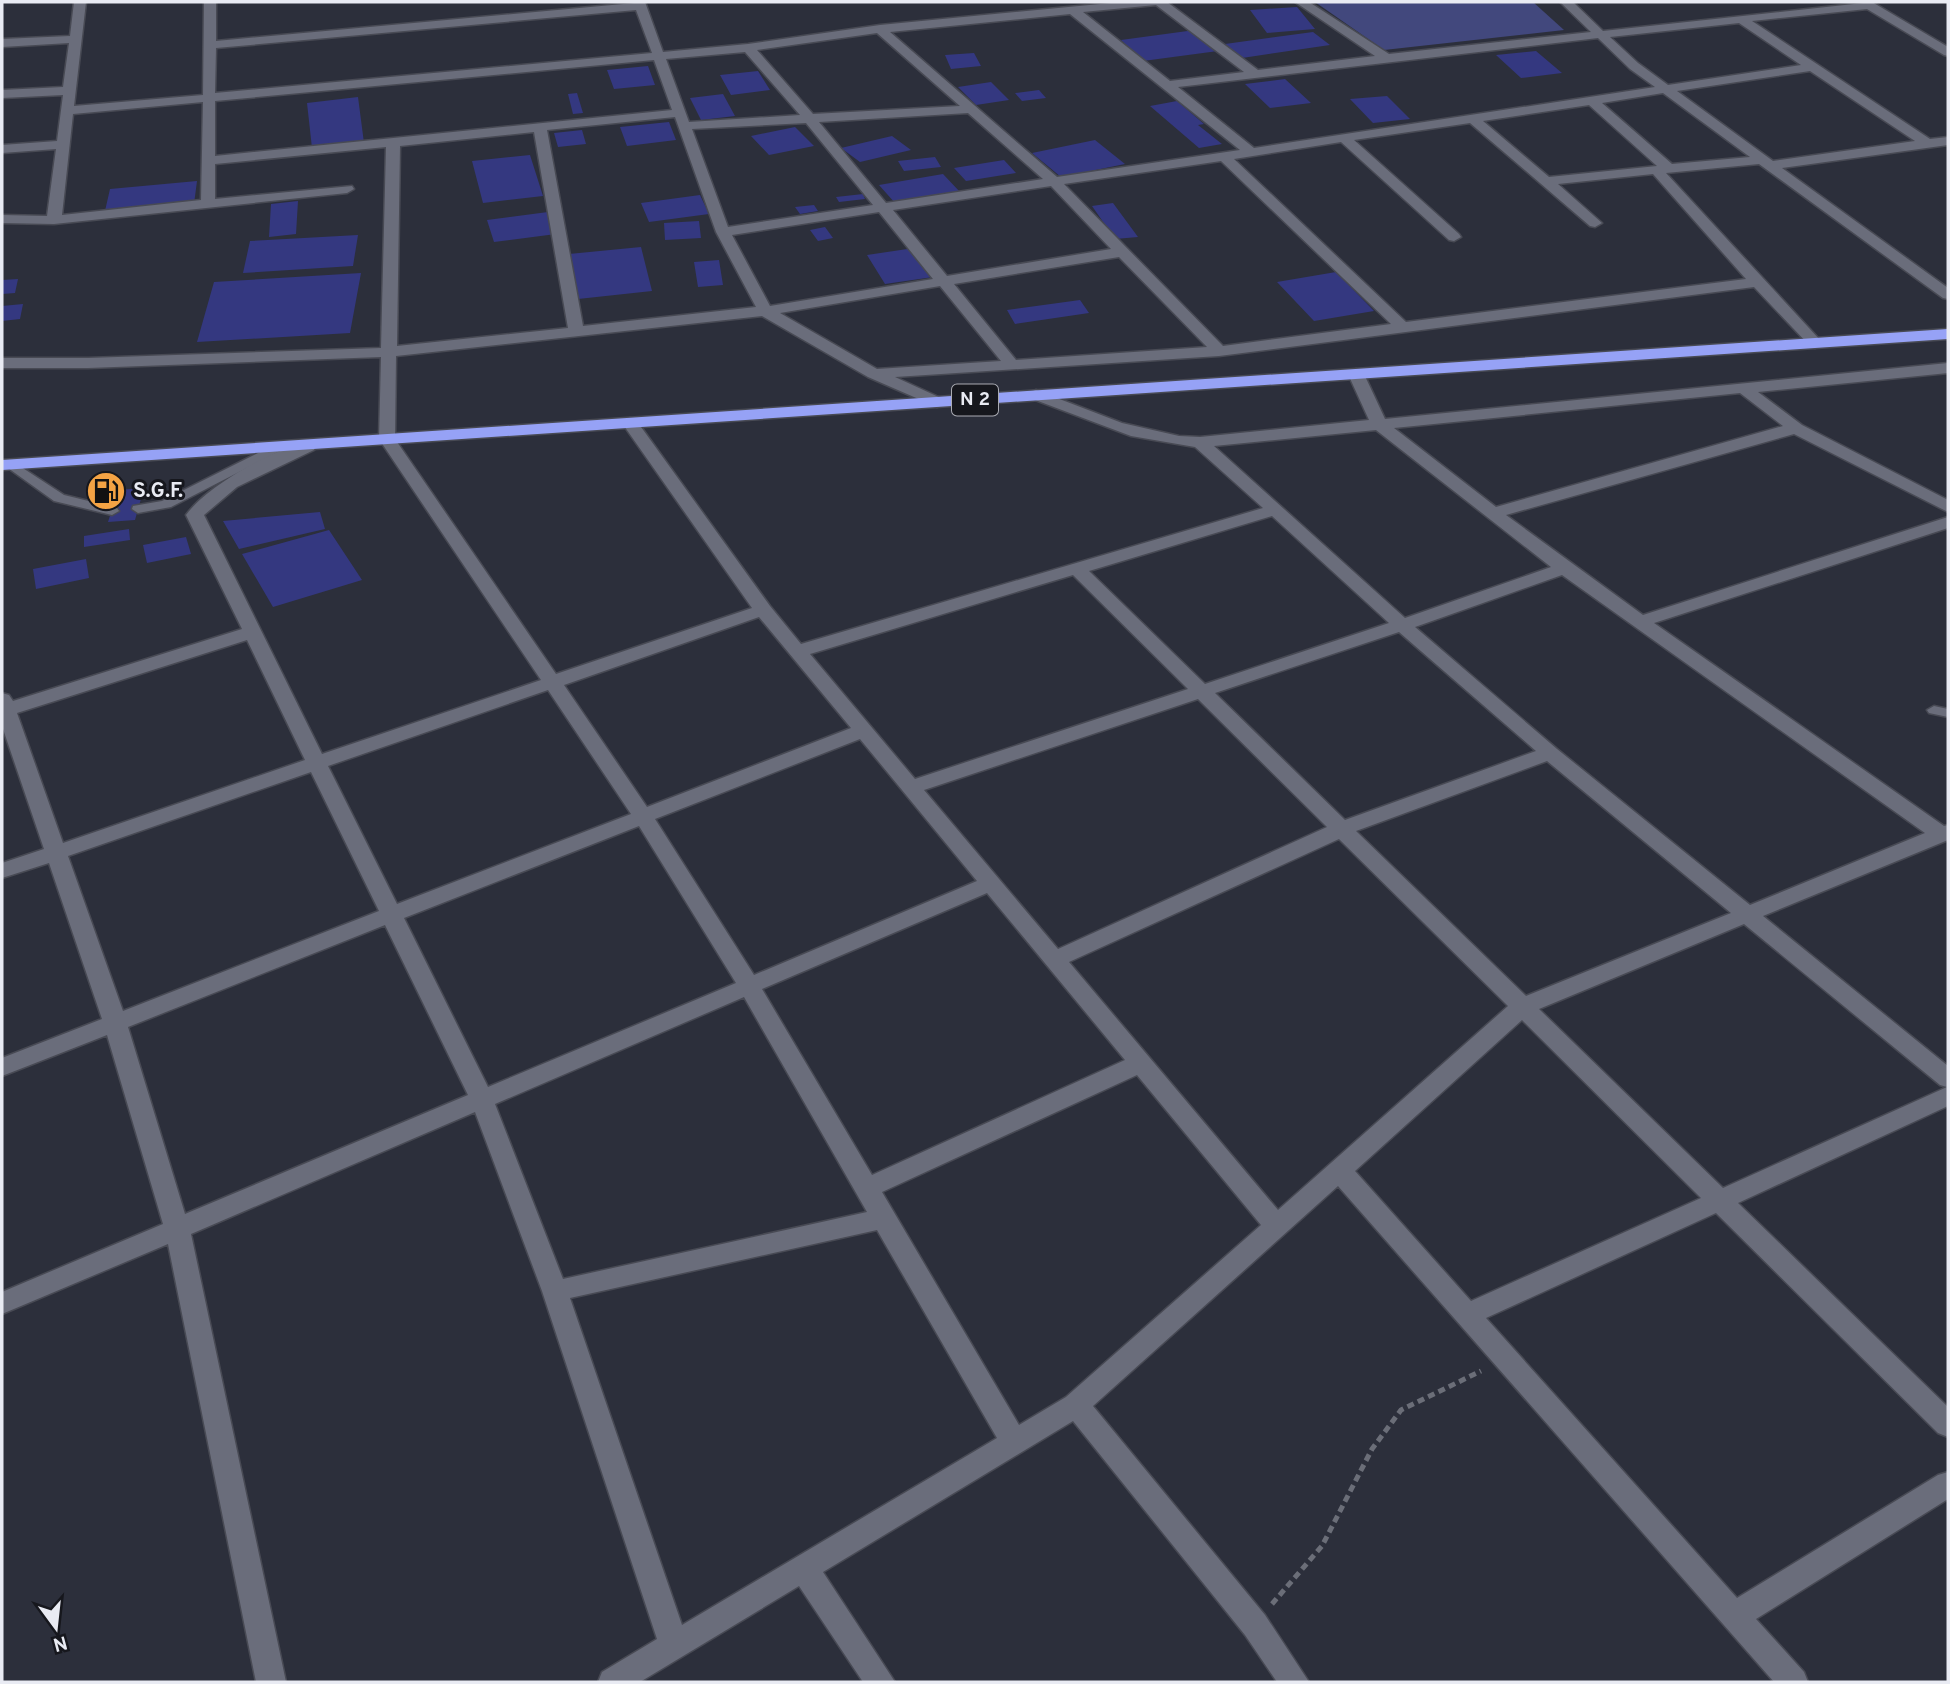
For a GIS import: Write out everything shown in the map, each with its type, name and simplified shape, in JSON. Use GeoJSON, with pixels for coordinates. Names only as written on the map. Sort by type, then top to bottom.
{"type":"FeatureCollection","features":[{"type":"Feature","properties":{"kind":"highway","name":"N 2"},"geometry":{"type":"LineString","coordinates":[[7,465],[1948,334]]}},
{"type":"Feature","properties":{"kind":"street"},"geometry":{"type":"LineString","coordinates":[[54,219],[80,2]]}},
{"type":"Feature","properties":{"kind":"street"},"geometry":{"type":"LineString","coordinates":[[208,203],[211,2]]}},
{"type":"Feature","properties":{"kind":"street"},"geometry":{"type":"LineString","coordinates":[[1012,2],[1023,15]]}},
{"type":"Feature","properties":{"kind":"street"},"geometry":{"type":"LineString","coordinates":[[66,111],[748,48],[880,29],[1154,2]]}},
{"type":"Feature","properties":{"kind":"street"},"geometry":{"type":"LineString","coordinates":[[1160,2],[1255,74]]}},
{"type":"Feature","properties":{"kind":"street"},"geometry":{"type":"LineString","coordinates":[[1301,2],[1387,58]]}},
{"type":"Feature","properties":{"kind":"street"},"geometry":{"type":"LineString","coordinates":[[1566,2],[1634,66],[1948,295]]}},
{"type":"Feature","properties":{"kind":"street"},"geometry":{"type":"LineString","coordinates":[[210,45],[640,4],[723,232],[765,311],[874,374],[937,402]]}},
{"type":"Feature","properties":{"kind":"street"},"geometry":{"type":"LineString","coordinates":[[1166,85],[1867,4],[1948,52]]}},
{"type":"Feature","properties":{"kind":"street"},"geometry":{"type":"LineString","coordinates":[[1073,10],[1251,152]]}},
{"type":"Feature","properties":{"kind":"street"},"geometry":{"type":"LineString","coordinates":[[1742,20],[1928,144]]}},
{"type":"Feature","properties":{"kind":"street"},"geometry":{"type":"LineString","coordinates":[[880,29],[1054,182],[1219,351]]}},
{"type":"Feature","properties":{"kind":"street"},"geometry":{"type":"LineString","coordinates":[[2,43],[75,39]]}},
{"type":"Feature","properties":{"kind":"street"},"geometry":{"type":"LineString","coordinates":[[748,48],[810,119],[1013,366]]}},
{"type":"Feature","properties":{"kind":"street"},"geometry":{"type":"LineString","coordinates":[[723,232],[1812,67]]}},
{"type":"Feature","properties":{"kind":"street"},"geometry":{"type":"LineString","coordinates":[[2,94],[69,91]]}},
{"type":"Feature","properties":{"kind":"street"},"geometry":{"type":"LineString","coordinates":[[1591,100],[1663,170],[1757,282],[1815,343]]}},
{"type":"Feature","properties":{"kind":"street"},"geometry":{"type":"LineString","coordinates":[[209,161],[540,127],[682,119],[810,119],[970,109]]}},
{"type":"Feature","properties":{"kind":"street"},"geometry":{"type":"LineString","coordinates":[[1472,118],[1595,223]]}},
{"type":"Feature","properties":{"kind":"street"},"geometry":{"type":"LineString","coordinates":[[540,127],[576,332]]}},
{"type":"Feature","properties":{"kind":"street"},"geometry":{"type":"LineString","coordinates":[[1344,138],[1454,237]]}},
{"type":"Feature","properties":{"kind":"street"},"geometry":{"type":"LineString","coordinates":[[1548,181],[1769,162],[1948,141]]}},
{"type":"Feature","properties":{"kind":"street"},"geometry":{"type":"LineString","coordinates":[[393,142],[387,439],[643,816],[748,986],[1014,1442]]}},
{"type":"Feature","properties":{"kind":"street"},"geometry":{"type":"LineString","coordinates":[[2,149],[63,145]]}},
{"type":"Feature","properties":{"kind":"street"},"geometry":{"type":"LineString","coordinates":[[1224,156],[1403,328]]}},
{"type":"Feature","properties":{"kind":"street"},"geometry":{"type":"LineString","coordinates":[[2,219],[54,219],[347,189]]}},
{"type":"Feature","properties":{"kind":"street"},"geometry":{"type":"LineString","coordinates":[[2,363],[88,363],[388,352],[765,311],[1120,252]]}},
{"type":"Feature","properties":{"kind":"street"},"geometry":{"type":"LineString","coordinates":[[874,374],[1219,351],[1757,282]]}},
{"type":"Feature","properties":{"kind":"street"},"geometry":{"type":"LineString","coordinates":[[1036,395],[1126,431],[1174,442],[1200,442],[1948,368]]}},
{"type":"Feature","properties":{"kind":"street"},"geometry":{"type":"LineString","coordinates":[[1356,374],[1379,424],[1564,568],[1945,834]]}},
{"type":"Feature","properties":{"kind":"street"},"geometry":{"type":"LineString","coordinates":[[1744,389],[1797,428],[1948,507]]}},
{"type":"Feature","properties":{"kind":"street"},"geometry":{"type":"LineString","coordinates":[[630,423],[763,610],[1143,1062],[1277,1226]]}},
{"type":"Feature","properties":{"kind":"street"},"geometry":{"type":"LineString","coordinates":[[1493,513],[1797,428]]}},
{"type":"Feature","properties":{"kind":"street"},"geometry":{"type":"LineString","coordinates":[[1200,442],[1402,625],[1550,753],[1948,1079]]}},
{"type":"Feature","properties":{"kind":"street"},"geometry":{"type":"LineString","coordinates":[[308,446],[222,489],[206,500],[195,515],[482,1100],[555,1291],[674,1645]]}},
{"type":"Feature","properties":{"kind":"street"},"geometry":{"type":"LineString","coordinates":[[798,651],[1275,510]]}},
{"type":"Feature","properties":{"kind":"street"},"geometry":{"type":"LineString","coordinates":[[1639,622],[1948,522]]}},
{"type":"Feature","properties":{"kind":"street"},"geometry":{"type":"LineString","coordinates":[[911,787],[1402,625],[1564,568]]}},
{"type":"Feature","properties":{"kind":"street"},"geometry":{"type":"LineString","coordinates":[[1077,569],[1948,1424]]}},
{"type":"Feature","properties":{"kind":"street"},"geometry":{"type":"LineString","coordinates":[[2,871],[763,610]]}},
{"type":"Feature","properties":{"kind":"street"},"geometry":{"type":"LineString","coordinates":[[252,632],[3,707],[115,1022],[177,1228],[271,1682]]}},
{"type":"Feature","properties":{"kind":"street"},"geometry":{"type":"LineString","coordinates":[[2,1067],[864,730]]}},
{"type":"Feature","properties":{"kind":"street"},"geometry":{"type":"LineString","coordinates":[[1056,959],[1342,829],[1550,753]]}},
{"type":"Feature","properties":{"kind":"street"},"geometry":{"type":"LineString","coordinates":[[612,1682],[1076,1405],[1522,1006],[1945,834]]}},
{"type":"Feature","properties":{"kind":"street"},"geometry":{"type":"LineString","coordinates":[[2,1303],[992,883]]}},
{"type":"Feature","properties":{"kind":"street"},"geometry":{"type":"LineString","coordinates":[[867,1188],[1143,1062]]}},
{"type":"Feature","properties":{"kind":"street"},"geometry":{"type":"LineString","coordinates":[[1469,1314],[1948,1096]]}},
{"type":"Feature","properties":{"kind":"street"},"geometry":{"type":"LineString","coordinates":[[1339,1170],[1793,1682]]}},
{"type":"Feature","properties":{"kind":"street"},"geometry":{"type":"LineString","coordinates":[[555,1291],[885,1218]]}},
{"type":"Feature","properties":{"kind":"street"},"geometry":{"type":"LineString","coordinates":[[1076,1405],[1255,1625],[1294,1682]]}},
{"type":"Feature","properties":{"kind":"street"},"geometry":{"type":"LineString","coordinates":[[1734,1616],[1948,1484]]}},
{"type":"Feature","properties":{"kind":"street"},"geometry":{"type":"LineString","coordinates":[[804,1568],[880,1682]]}},
{"type":"Feature","properties":{"kind":"lane"},"geometry":{"type":"LineString","coordinates":[[138,509],[166,504],[276,448]]}},
{"type":"Feature","properties":{"kind":"lane"},"geometry":{"type":"LineString","coordinates":[[7,465],[59,498],[112,511]]}},
{"type":"Feature","properties":{"kind":"path"},"geometry":{"type":"LineString","coordinates":[[1255,1625],[1322,1546],[1372,1449],[1401,1410],[1507,1358]]}},
{"type":"Feature","properties":{"kind":"shaded area"},"geometry":{"type":"Polygon","coordinates":[[[1315,2],[1533,2],[1564,30],[1384,50],[1315,2]]]}},
{"type":"Feature","properties":{"kind":"building"},"geometry":{"type":"Polygon","coordinates":[[[1297,7],[1315,29],[1267,33],[1250,10],[1297,7]]]}},
{"type":"Feature","properties":{"kind":"building"},"geometry":{"type":"Polygon","coordinates":[[[1195,30],[1218,51],[1143,61],[1121,40],[1195,30]]]}},
{"type":"Feature","properties":{"kind":"building"},"geometry":{"type":"Polygon","coordinates":[[[1313,32],[1330,45],[1242,58],[1225,44],[1313,32]]]}},
{"type":"Feature","properties":{"kind":"building"},"geometry":{"type":"Polygon","coordinates":[[[1536,51],[1562,73],[1521,78],[1496,55],[1536,51]]]}},
{"type":"Feature","properties":{"kind":"building"},"geometry":{"type":"Polygon","coordinates":[[[974,53],[981,66],[951,69],[945,55],[974,53]]]}},
{"type":"Feature","properties":{"kind":"building"},"geometry":{"type":"Polygon","coordinates":[[[648,66],[655,85],[614,89],[607,70],[648,66]]]}},
{"type":"Feature","properties":{"kind":"building"},"geometry":{"type":"Polygon","coordinates":[[[758,71],[770,90],[731,95],[720,75],[758,71]]]}},
{"type":"Feature","properties":{"kind":"building"},"geometry":{"type":"Polygon","coordinates":[[[1285,79],[1311,103],[1270,108],[1245,84],[1285,79]]]}},
{"type":"Feature","properties":{"kind":"building"},"geometry":{"type":"Polygon","coordinates":[[[991,82],[1009,100],[976,105],[958,87],[991,82]]]}},
{"type":"Feature","properties":{"kind":"building"},"geometry":{"type":"Polygon","coordinates":[[[1039,90],[1046,98],[1022,101],[1015,93],[1039,90]]]}},
{"type":"Feature","properties":{"kind":"building"},"geometry":{"type":"Polygon","coordinates":[[[577,93],[583,113],[573,114],[568,94],[577,93]]]}},
{"type":"Feature","properties":{"kind":"building"},"geometry":{"type":"Polygon","coordinates":[[[723,94],[735,116],[701,120],[690,98],[723,94]]]}},
{"type":"Feature","properties":{"kind":"building"},"geometry":{"type":"Polygon","coordinates":[[[1387,96],[1410,119],[1373,123],[1350,99],[1387,96]]]}},
{"type":"Feature","properties":{"kind":"building"},"geometry":{"type":"Polygon","coordinates":[[[358,97],[364,143],[312,148],[307,103],[358,97]]]}},
{"type":"Feature","properties":{"kind":"building"},"geometry":{"type":"Polygon","coordinates":[[[1177,101],[1204,124],[1198,125],[1222,144],[1199,148],[1150,106],[1177,101]]]}},
{"type":"Feature","properties":{"kind":"building"},"geometry":{"type":"Polygon","coordinates":[[[669,122],[676,140],[627,146],[620,127],[669,122]]]}},
{"type":"Feature","properties":{"kind":"building"},"geometry":{"type":"Polygon","coordinates":[[[795,127],[814,146],[769,155],[751,136],[795,127]]]}},
{"type":"Feature","properties":{"kind":"building"},"geometry":{"type":"Polygon","coordinates":[[[582,130],[586,144],[558,147],[554,133],[582,130]]]}},
{"type":"Feature","properties":{"kind":"building"},"geometry":{"type":"Polygon","coordinates":[[[892,136],[911,150],[860,162],[841,148],[892,136]]]}},
{"type":"Feature","properties":{"kind":"building"},"geometry":{"type":"Polygon","coordinates":[[[1095,140],[1125,164],[1061,177],[1032,153],[1095,140]]]}},
{"type":"Feature","properties":{"kind":"building"},"geometry":{"type":"Polygon","coordinates":[[[530,155],[543,196],[483,203],[472,161],[530,155]]]}},
{"type":"Feature","properties":{"kind":"building"},"geometry":{"type":"Polygon","coordinates":[[[935,157],[941,167],[904,171],[898,161],[935,157]]]}},
{"type":"Feature","properties":{"kind":"building"},"geometry":{"type":"Polygon","coordinates":[[[1004,160],[1016,173],[966,181],[954,168],[1004,160]]]}},
{"type":"Feature","properties":{"kind":"building"},"geometry":{"type":"Polygon","coordinates":[[[943,174],[960,192],[895,203],[879,185],[943,174]]]}},
{"type":"Feature","properties":{"kind":"building"},"geometry":{"type":"Polygon","coordinates":[[[197,181],[194,204],[105,211],[110,189],[197,181]]]}},
{"type":"Feature","properties":{"kind":"building"},"geometry":{"type":"Polygon","coordinates":[[[863,194],[865,199],[839,202],[836,197],[863,194]]]}},
{"type":"Feature","properties":{"kind":"building"},"geometry":{"type":"Polygon","coordinates":[[[700,195],[709,214],[649,222],[641,203],[700,195]]]}},
{"type":"Feature","properties":{"kind":"building"},"geometry":{"type":"Polygon","coordinates":[[[298,201],[296,234],[269,237],[271,204],[298,201]]]}},
{"type":"Feature","properties":{"kind":"building"},"geometry":{"type":"Polygon","coordinates":[[[1113,203],[1138,237],[1115,239],[1092,206],[1113,203]]]}},
{"type":"Feature","properties":{"kind":"building"},"geometry":{"type":"Polygon","coordinates":[[[814,205],[818,211],[800,214],[795,207],[814,205]]]}},
{"type":"Feature","properties":{"kind":"building"},"geometry":{"type":"Polygon","coordinates":[[[548,212],[556,234],[494,242],[487,220],[548,212]]]}},
{"type":"Feature","properties":{"kind":"building"},"geometry":{"type":"Polygon","coordinates":[[[699,221],[701,238],[665,240],[664,223],[699,221]]]}},
{"type":"Feature","properties":{"kind":"building"},"geometry":{"type":"Polygon","coordinates":[[[825,227],[833,238],[818,241],[810,230],[825,227]]]}},
{"type":"Feature","properties":{"kind":"building"},"geometry":{"type":"Polygon","coordinates":[[[358,235],[353,266],[243,273],[250,241],[358,235]]]}},
{"type":"Feature","properties":{"kind":"building"},"geometry":{"type":"Polygon","coordinates":[[[641,247],[652,291],[578,299],[569,254],[641,247]]]}},
{"type":"Feature","properties":{"kind":"building"},"geometry":{"type":"Polygon","coordinates":[[[914,248],[933,277],[885,284],[867,255],[914,248]]]}},
{"type":"Feature","properties":{"kind":"building"},"geometry":{"type":"Polygon","coordinates":[[[719,260],[723,285],[698,287],[694,262],[719,260]]]}},
{"type":"Feature","properties":{"kind":"building"},"geometry":{"type":"Polygon","coordinates":[[[1336,272],[1374,311],[1314,321],[1277,282],[1336,272]]]}},
{"type":"Feature","properties":{"kind":"building"},"geometry":{"type":"Polygon","coordinates":[[[361,273],[350,333],[197,342],[214,282],[361,273]]]}},
{"type":"Feature","properties":{"kind":"building"},"geometry":{"type":"Polygon","coordinates":[[[18,279],[15,293],[2,294],[2,280],[18,279]]]}},
{"type":"Feature","properties":{"kind":"building"},"geometry":{"type":"Polygon","coordinates":[[[1080,300],[1089,313],[1015,324],[1007,310],[1080,300]]]}},
{"type":"Feature","properties":{"kind":"building"},"geometry":{"type":"Polygon","coordinates":[[[23,304],[20,319],[2,321],[2,306],[23,304]]]}},
{"type":"Feature","properties":{"kind":"building"},"geometry":{"type":"Polygon","coordinates":[[[144,488],[135,520],[108,522],[118,490],[144,488]]]}},
{"type":"Feature","properties":{"kind":"building"},"geometry":{"type":"Polygon","coordinates":[[[320,512],[325,529],[239,549],[223,521],[320,512]]]}},
{"type":"Feature","properties":{"kind":"building"},"geometry":{"type":"Polygon","coordinates":[[[129,529],[130,540],[84,547],[84,536],[129,529]]]}},
{"type":"Feature","properties":{"kind":"building"},"geometry":{"type":"Polygon","coordinates":[[[329,530],[362,580],[273,607],[242,554],[329,530]]]}},
{"type":"Feature","properties":{"kind":"building"},"geometry":{"type":"Polygon","coordinates":[[[186,537],[191,554],[147,563],[143,545],[186,537]]]}},
{"type":"Feature","properties":{"kind":"building"},"geometry":{"type":"Polygon","coordinates":[[[86,559],[89,578],[36,589],[33,569],[86,559]]]}},
{"type":"Feature","properties":{"kind":"place","name":"S.G.F."},"geometry":{"type":"Point","coordinates":[106,491]}}]}
